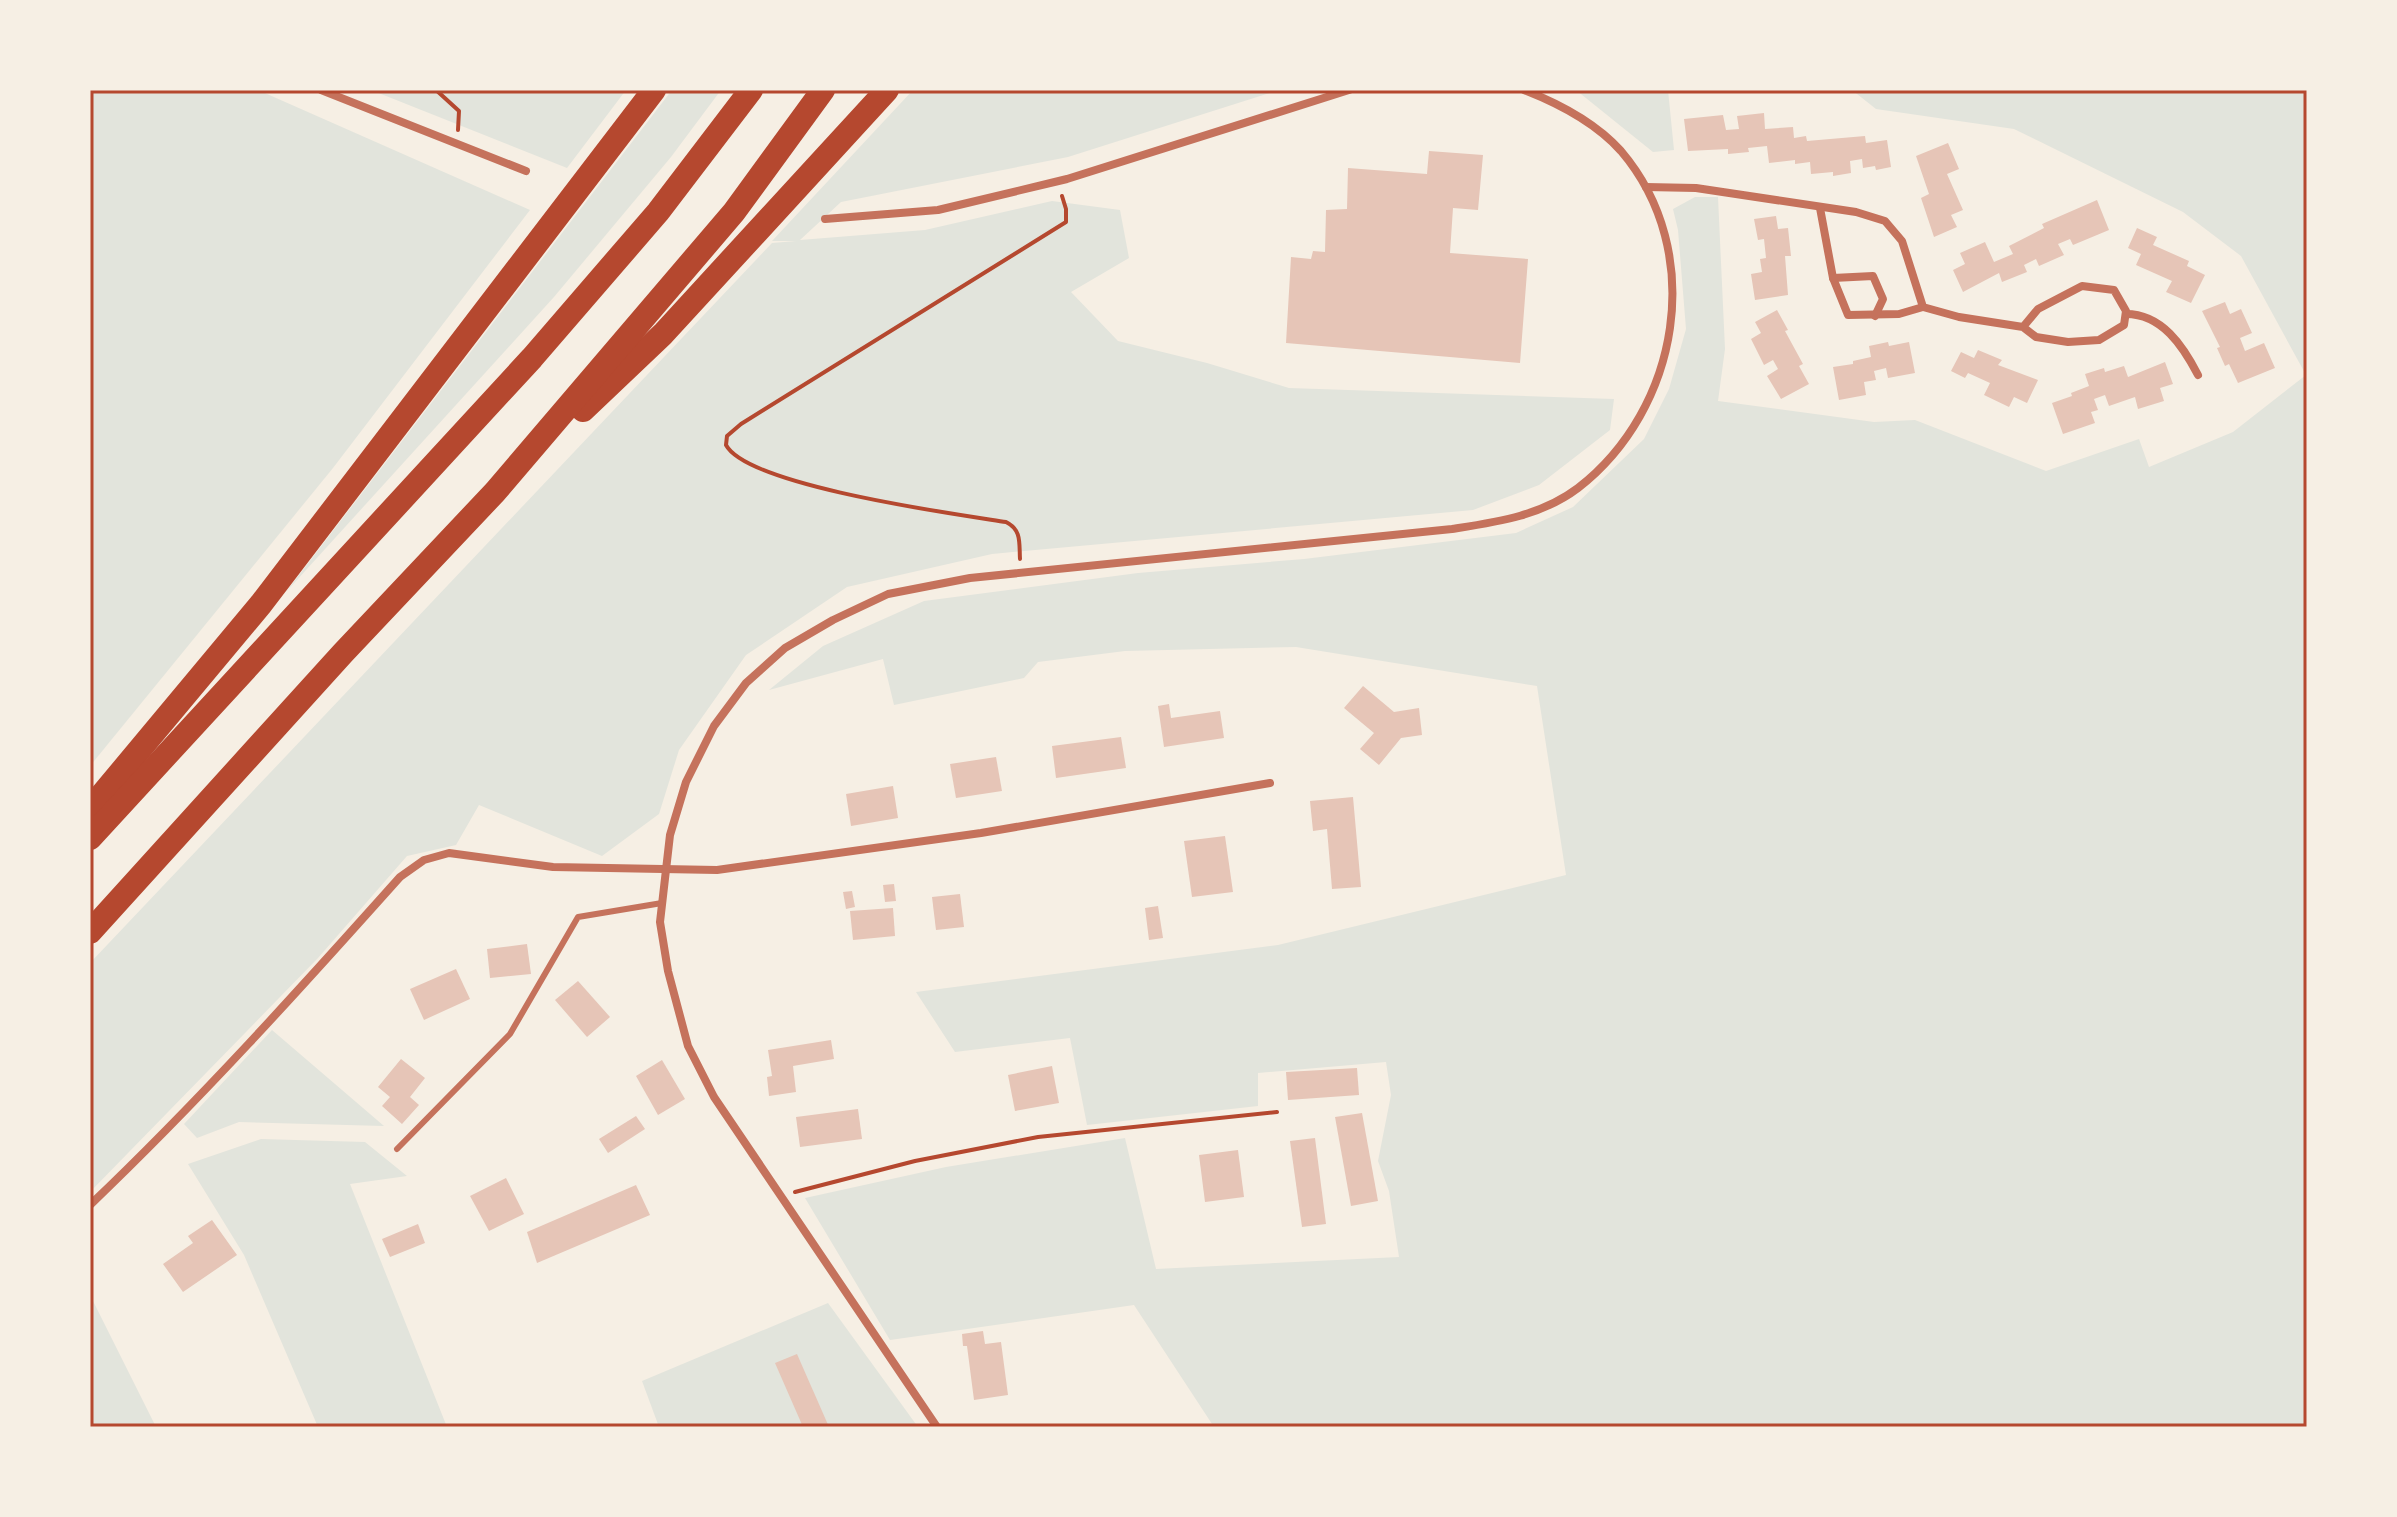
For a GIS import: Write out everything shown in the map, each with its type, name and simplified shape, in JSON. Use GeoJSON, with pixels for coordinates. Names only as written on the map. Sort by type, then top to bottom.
{"type":"FeatureCollection","features":[{"type":"Feature","properties":{"kind":"highway"},"geometry":{"type":"LineString","coordinates":[[90,809],[270,593],[654,90]]}},
{"type":"Feature","properties":{"kind":"highway"},"geometry":{"type":"LineString","coordinates":[[90,838],[532,358],[658,212],[751,90]]}},
{"type":"Feature","properties":{"kind":"highway"},"geometry":{"type":"LineString","coordinates":[[90,932],[343,653],[495,492],[734,212],[823,90]]}},
{"type":"Feature","properties":{"kind":"highway"},"geometry":{"type":"LineString","coordinates":[[495,492],[663,334],[887,90]]}},
{"type":"Feature","properties":{"kind":"street"},"geometry":{"type":"LineString","coordinates":[[321,90],[526,171]]}},
{"type":"Feature","properties":{"kind":"street"},"geometry":{"type":"LineString","coordinates":[[825,219],[938,210],[1057,181],[1349,90]]}},
{"type":"Feature","properties":{"kind":"street"},"geometry":{"type":"LineString","coordinates":[[937,1427],[714,1097],[688,1046],[668,971],[660,922],[670,835],[686,782],[714,726],[746,683],[785,648],[833,620],[888,594],[970,578],[1518,519],[1578,488],[1634,428],[1659,381],[1670,340],[1674,289],[1667,239],[1646,187],[1621,151],[1591,124],[1557,103],[1524,90]]}},
{"type":"Feature","properties":{"kind":"street"},"geometry":{"type":"LineString","coordinates":[[1646,187],[1696,188],[1856,212],[1885,221],[1902,241],[1923,307]]}},
{"type":"Feature","properties":{"kind":"street"},"geometry":{"type":"LineString","coordinates":[[1820,208],[1833,278],[1848,315],[1899,314],[1923,307],[1959,317],[2023,327],[2036,337],[2068,342],[2099,340],[2124,325],[2126,314],[2114,290],[2082,286],[2038,309],[2023,327]]}},
{"type":"Feature","properties":{"kind":"street"},"geometry":{"type":"LineString","coordinates":[[1833,278],[1873,276],[1883,299],[1875,316]]}},
{"type":"Feature","properties":{"kind":"street"},"geometry":{"type":"LineString","coordinates":[[2126,314],[2136,314],[2172,333],[2186,351],[2198,375]]}},
{"type":"Feature","properties":{"kind":"street"},"geometry":{"type":"LineString","coordinates":[[90,1205],[167,1132],[400,877],[424,860],[449,853],[553,867],[717,870],[981,833],[1270,783]]}},
{"type":"Feature","properties":{"kind":"lane"},"geometry":{"type":"LineString","coordinates":[[397,1149],[510,1034],[578,917],[662,903]]}},
{"type":"Feature","properties":{"kind":"path"},"geometry":{"type":"LineString","coordinates":[[436,90],[459,111],[458,144]]}},
{"type":"Feature","properties":{"kind":"path"},"geometry":{"type":"LineString","coordinates":[[1022,573],[1018,533],[1006,522],[885,503],[791,478],[740,460],[726,445],[727,436],[741,424],[1066,222],[1066,209],[1057,181]]}},
{"type":"Feature","properties":{"kind":"path"},"geometry":{"type":"LineString","coordinates":[[781,1196],[915,1161],[1038,1137],[1277,1112]]}},
{"type":"Feature","properties":{"kind":"shaded area"},"geometry":{"type":"Polygon","coordinates":[[[90,90],[258,90],[530,210],[333,468],[90,766],[90,90]]]}},
{"type":"Feature","properties":{"kind":"shaded area"},"geometry":{"type":"Polygon","coordinates":[[[371,90],[626,90],[567,168],[371,90]]]}},
{"type":"Feature","properties":{"kind":"shaded area"},"geometry":{"type":"Polygon","coordinates":[[[672,90],[721,90],[671,157],[554,297],[286,592],[672,90]]]}},
{"type":"Feature","properties":{"kind":"shaded area"},"geometry":{"type":"Polygon","coordinates":[[[913,90],[1279,90],[1068,157],[841,202],[800,240],[925,230],[1052,201],[1120,210],[1129,258],[1071,292],[1118,341],[1289,388],[1614,399],[1610,430],[1539,485],[1473,510],[992,554],[847,587],[746,655],[679,750],[659,814],[602,856],[479,805],[456,845],[407,856],[318,958],[90,1192],[90,963],[772,243],[796,241],[772,241],[913,90]]]}},
{"type":"Feature","properties":{"kind":"shaded area"},"geometry":{"type":"Polygon","coordinates":[[[1576,90],[1668,90],[1674,150],[1653,152],[1576,90]]]}},
{"type":"Feature","properties":{"kind":"shaded area"},"geometry":{"type":"Polygon","coordinates":[[[1852,90],[2307,90],[2307,1427],[1214,1427],[1134,1305],[890,1340],[805,1198],[946,1167],[1125,1138],[1156,1269],[1399,1257],[1389,1191],[1378,1161],[1391,1095],[1386,1062],[1258,1073],[1258,1106],[1087,1125],[1070,1038],[955,1052],[916,992],[1278,945],[1566,875],[1537,686],[1296,647],[1125,651],[1038,662],[1024,678],[894,705],[883,659],[769,690],[823,646],[924,601],[1138,573],[1304,559],[1516,533],[1573,507],[1644,439],[1669,389],[1686,329],[1678,230],[1673,209],[1695,197],[1718,197],[1725,349],[1718,401],[1874,422],[1915,420],[2046,471],[2139,439],[2149,467],[2233,432],[2306,375],[2241,256],[2183,212],[2014,129],[1876,109],[1852,90]]]}},
{"type":"Feature","properties":{"kind":"shaded area"},"geometry":{"type":"Polygon","coordinates":[[[272,1030],[384,1126],[239,1122],[197,1138],[184,1124],[272,1030]]]}},
{"type":"Feature","properties":{"kind":"shaded area"},"geometry":{"type":"Polygon","coordinates":[[[261,1139],[365,1142],[407,1176],[350,1184],[447,1427],[318,1427],[244,1255],[188,1164],[261,1139]]]}},
{"type":"Feature","properties":{"kind":"shaded area"},"geometry":{"type":"Polygon","coordinates":[[[90,1295],[156,1427],[90,1427],[90,1295]]]}},
{"type":"Feature","properties":{"kind":"shaded area"},"geometry":{"type":"Polygon","coordinates":[[[828,1303],[918,1427],[659,1427],[642,1381],[828,1303]]]}},
{"type":"Feature","properties":{"kind":"building"},"geometry":{"type":"Polygon","coordinates":[[[1764,113],[1765,129],[1793,127],[1794,138],[1806,136],[1807,141],[1865,136],[1866,143],[1887,140],[1891,167],[1876,170],[1875,166],[1863,168],[1862,159],[1850,161],[1851,173],[1833,176],[1833,172],[1811,174],[1810,162],[1769,163],[1767,146],[1728,154],[1728,149],[1688,151],[1684,119],[1723,115],[1726,130],[1739,129],[1737,116],[1764,113]]]}},
{"type":"Feature","properties":{"kind":"building"},"geometry":{"type":"Polygon","coordinates":[[[1948,143],[1959,169],[1947,174],[1963,210],[1951,215],[1957,227],[1934,237],[1921,198],[1929,194],[1916,156],[1948,143]]]}},
{"type":"Feature","properties":{"kind":"building"},"geometry":{"type":"Polygon","coordinates":[[[1429,151],[1483,155],[1478,210],[1453,208],[1450,253],[1528,259],[1520,363],[1286,343],[1291,257],[1311,259],[1313,251],[1325,252],[1326,210],[1347,209],[1348,168],[1427,174],[1429,151]]]}},
{"type":"Feature","properties":{"kind":"building"},"geometry":{"type":"Polygon","coordinates":[[[2097,200],[2109,230],[2073,245],[2070,239],[2058,244],[2064,255],[2039,266],[2036,259],[2024,265],[2027,272],[2002,282],[1999,273],[1963,292],[1953,270],[1965,264],[1960,253],[1985,242],[1994,262],[2013,254],[2009,246],[2044,228],[2042,224],[2097,200]]]}},
{"type":"Feature","properties":{"kind":"building"},"geometry":{"type":"Polygon","coordinates":[[[1776,216],[1778,229],[1788,228],[1791,256],[1785,256],[1788,295],[1755,300],[1751,274],[1762,272],[1760,259],[1766,258],[1764,239],[1758,240],[1754,219],[1776,216]]]}},
{"type":"Feature","properties":{"kind":"building"},"geometry":{"type":"Polygon","coordinates":[[[2137,228],[2157,237],[2153,245],[2189,261],[2187,266],[2205,275],[2191,303],[2166,292],[2172,281],[2136,265],[2141,254],[2128,248],[2137,228]]]}},
{"type":"Feature","properties":{"kind":"building"},"geometry":{"type":"Polygon","coordinates":[[[2225,302],[2230,314],[2241,309],[2252,333],[2240,338],[2245,351],[2264,343],[2275,368],[2238,383],[2229,364],[2225,366],[2217,348],[2220,347],[2202,311],[2225,302]]]}},
{"type":"Feature","properties":{"kind":"building"},"geometry":{"type":"Polygon","coordinates":[[[1777,310],[1803,364],[1799,366],[1809,384],[1781,399],[1767,376],[1778,369],[1773,360],[1764,365],[1751,339],[1761,333],[1755,322],[1777,310]]]}},
{"type":"Feature","properties":{"kind":"building"},"geometry":{"type":"Polygon","coordinates":[[[1888,342],[1889,346],[1909,342],[1915,373],[1888,378],[1886,368],[1874,371],[1876,380],[1864,382],[1866,395],[1839,400],[1833,367],[1871,357],[1869,346],[1888,342]]]}},
{"type":"Feature","properties":{"kind":"building"},"geometry":{"type":"Polygon","coordinates":[[[1978,350],[2002,360],[1998,365],[2038,380],[2027,403],[2014,397],[2009,407],[1984,395],[1990,383],[1968,373],[1965,378],[1951,371],[1961,352],[1974,358],[1978,350]]]}},
{"type":"Feature","properties":{"kind":"building"},"geometry":{"type":"Polygon","coordinates":[[[2165,362],[2173,384],[2160,388],[2164,401],[2138,409],[2135,397],[2109,406],[2105,395],[2094,399],[2098,410],[2091,412],[2095,423],[2063,434],[2052,403],[2089,386],[2085,374],[2124,366],[2128,377],[2165,362]]]}},
{"type":"Feature","properties":{"kind":"building"},"geometry":{"type":"Polygon","coordinates":[[[1363,686],[1394,712],[1419,708],[1422,735],[1401,738],[1379,765],[1360,749],[1374,733],[1344,708],[1363,686]]]}},
{"type":"Feature","properties":{"kind":"building"},"geometry":{"type":"Polygon","coordinates":[[[1169,704],[1171,718],[1220,711],[1224,738],[1164,747],[1158,706],[1169,704]]]}},
{"type":"Feature","properties":{"kind":"building"},"geometry":{"type":"Polygon","coordinates":[[[1121,737],[1126,768],[1056,778],[1052,746],[1121,737]]]}},
{"type":"Feature","properties":{"kind":"building"},"geometry":{"type":"Polygon","coordinates":[[[996,757],[1002,791],[956,798],[950,764],[996,757]]]}},
{"type":"Feature","properties":{"kind":"building"},"geometry":{"type":"Polygon","coordinates":[[[893,786],[898,818],[851,826],[846,794],[893,786]]]}},
{"type":"Feature","properties":{"kind":"building"},"geometry":{"type":"Polygon","coordinates":[[[1353,797],[1361,887],[1332,889],[1327,829],[1313,831],[1310,801],[1353,797]]]}},
{"type":"Feature","properties":{"kind":"building"},"geometry":{"type":"Polygon","coordinates":[[[1225,836],[1233,892],[1192,897],[1184,841],[1225,836]]]}},
{"type":"Feature","properties":{"kind":"building"},"geometry":{"type":"Polygon","coordinates":[[[894,884],[896,901],[885,902],[883,885],[894,884]]]}},
{"type":"Feature","properties":{"kind":"building"},"geometry":{"type":"Polygon","coordinates":[[[852,891],[855,907],[846,909],[843,892],[852,891]]]}},
{"type":"Feature","properties":{"kind":"building"},"geometry":{"type":"Polygon","coordinates":[[[960,894],[964,927],[936,930],[932,897],[960,894]]]}},
{"type":"Feature","properties":{"kind":"building"},"geometry":{"type":"Polygon","coordinates":[[[1158,906],[1163,938],[1149,940],[1145,908],[1158,906]]]}},
{"type":"Feature","properties":{"kind":"building"},"geometry":{"type":"Polygon","coordinates":[[[893,908],[895,936],[853,940],[850,911],[893,908]]]}},
{"type":"Feature","properties":{"kind":"building"},"geometry":{"type":"Polygon","coordinates":[[[527,944],[531,974],[490,978],[487,949],[527,944]]]}},
{"type":"Feature","properties":{"kind":"building"},"geometry":{"type":"Polygon","coordinates":[[[456,969],[470,999],[424,1020],[410,989],[456,969]]]}},
{"type":"Feature","properties":{"kind":"building"},"geometry":{"type":"Polygon","coordinates":[[[578,981],[610,1017],[587,1037],[555,1000],[578,981]]]}},
{"type":"Feature","properties":{"kind":"building"},"geometry":{"type":"Polygon","coordinates":[[[831,1040],[834,1059],[793,1066],[796,1092],[769,1096],[767,1077],[772,1076],[768,1050],[831,1040]]]}},
{"type":"Feature","properties":{"kind":"building"},"geometry":{"type":"Polygon","coordinates":[[[401,1059],[425,1078],[410,1097],[419,1105],[402,1124],[382,1106],[390,1097],[378,1087],[401,1059]]]}},
{"type":"Feature","properties":{"kind":"building"},"geometry":{"type":"Polygon","coordinates":[[[662,1060],[685,1099],[658,1115],[636,1076],[662,1060]]]}},
{"type":"Feature","properties":{"kind":"building"},"geometry":{"type":"Polygon","coordinates":[[[1052,1066],[1059,1103],[1015,1111],[1008,1075],[1052,1066]]]}},
{"type":"Feature","properties":{"kind":"building"},"geometry":{"type":"Polygon","coordinates":[[[1357,1068],[1359,1095],[1288,1100],[1286,1072],[1357,1068]]]}},
{"type":"Feature","properties":{"kind":"building"},"geometry":{"type":"Polygon","coordinates":[[[858,1109],[862,1139],[800,1147],[796,1117],[858,1109]]]}},
{"type":"Feature","properties":{"kind":"building"},"geometry":{"type":"Polygon","coordinates":[[[1362,1113],[1378,1201],[1351,1206],[1335,1117],[1362,1113]]]}},
{"type":"Feature","properties":{"kind":"building"},"geometry":{"type":"Polygon","coordinates":[[[636,1116],[645,1129],[608,1153],[599,1139],[636,1116]]]}},
{"type":"Feature","properties":{"kind":"building"},"geometry":{"type":"Polygon","coordinates":[[[1315,1138],[1326,1224],[1302,1227],[1290,1141],[1315,1138]]]}},
{"type":"Feature","properties":{"kind":"building"},"geometry":{"type":"Polygon","coordinates":[[[1238,1150],[1244,1197],[1205,1202],[1199,1155],[1238,1150]]]}},
{"type":"Feature","properties":{"kind":"building"},"geometry":{"type":"Polygon","coordinates":[[[506,1178],[524,1214],[489,1231],[470,1196],[506,1178]]]}},
{"type":"Feature","properties":{"kind":"building"},"geometry":{"type":"Polygon","coordinates":[[[636,1185],[650,1215],[537,1263],[527,1232],[636,1185]]]}},
{"type":"Feature","properties":{"kind":"building"},"geometry":{"type":"Polygon","coordinates":[[[212,1220],[237,1255],[183,1292],[163,1264],[193,1243],[188,1236],[212,1220]]]}},
{"type":"Feature","properties":{"kind":"building"},"geometry":{"type":"Polygon","coordinates":[[[418,1224],[425,1243],[390,1257],[382,1239],[418,1224]]]}},
{"type":"Feature","properties":{"kind":"building"},"geometry":{"type":"Polygon","coordinates":[[[983,1331],[985,1344],[1001,1342],[1008,1395],[974,1400],[967,1346],[963,1346],[962,1334],[983,1331]]]}},
{"type":"Feature","properties":{"kind":"building"},"geometry":{"type":"Polygon","coordinates":[[[797,1354],[829,1427],[803,1427],[775,1363],[797,1354]]]}}]}
